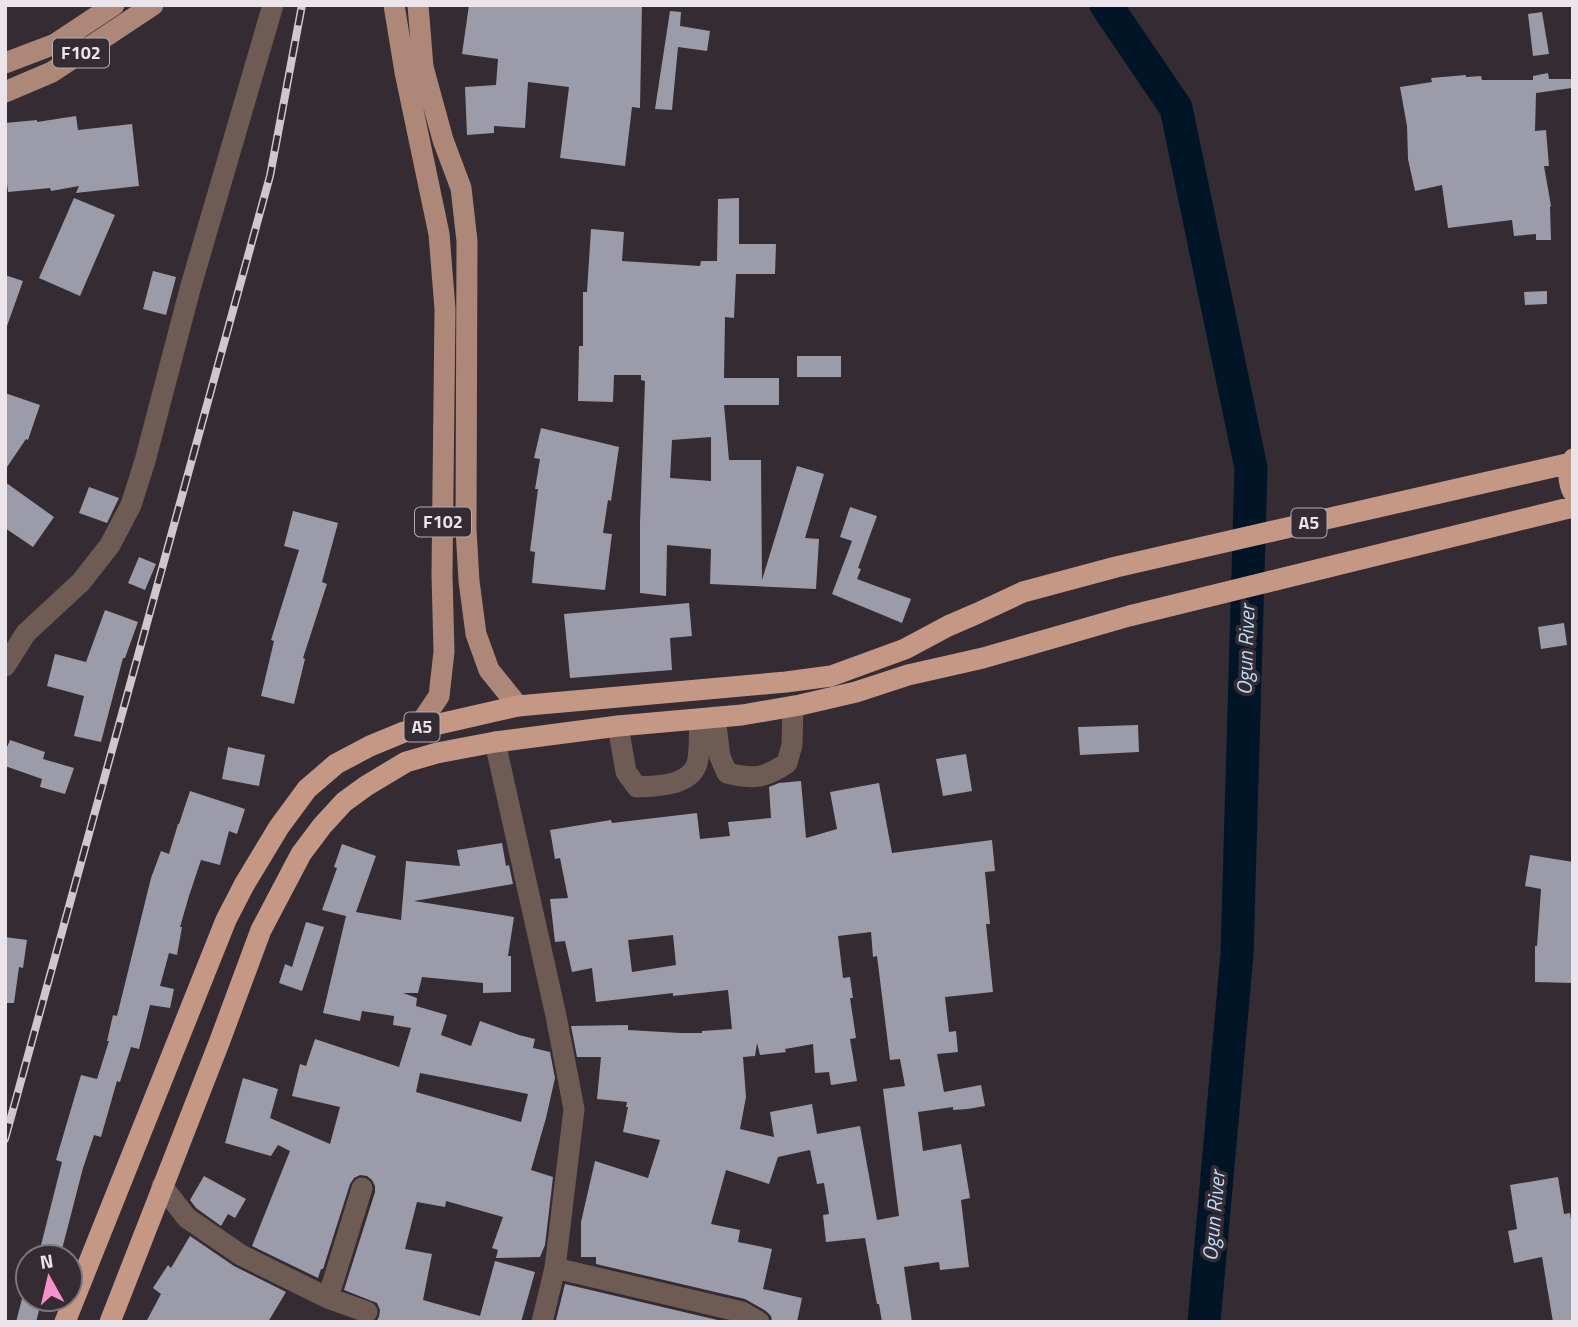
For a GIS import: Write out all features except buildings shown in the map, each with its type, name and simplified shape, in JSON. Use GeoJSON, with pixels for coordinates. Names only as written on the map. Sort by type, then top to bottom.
{"type":"FeatureCollection","features":[{"type":"Feature","properties":{"kind":"highway","name":"A5"},"geometry":{"type":"LineString","coordinates":[[65,1322],[226,919],[279,827],[307,789],[337,764],[370,746],[418,727],[518,706],[831,676],[905,649],[947,626],[1023,592],[1572,461]]}},
{"type":"Feature","properties":{"kind":"highway"},"geometry":{"type":"LineString","coordinates":[[1572,461],[1569,475],[1573,492]]}},
{"type":"Feature","properties":{"kind":"highway","name":"A5"},"geometry":{"type":"LineString","coordinates":[[110,1322],[261,930],[301,854],[344,802],[406,762],[436,753],[495,742],[618,726],[742,715],[793,706],[856,692],[908,675],[983,659],[1129,616],[1573,507]]}},
{"type":"Feature","properties":{"kind":"highway"},"geometry":{"type":"LineString","coordinates":[[181,1032],[219,1043]]}},
{"type":"Feature","properties":{"kind":"main road","name":"F102"},"geometry":{"type":"LineString","coordinates":[[5,63],[55,44],[114,5]]}},
{"type":"Feature","properties":{"kind":"main road","name":"F102"},"geometry":{"type":"LineString","coordinates":[[5,92],[52,72],[153,5]]}},
{"type":"Feature","properties":{"kind":"main road","name":"F102"},"geometry":{"type":"LineString","coordinates":[[394,5],[405,72],[439,234],[445,309],[442,575],[444,652],[439,696],[418,727]]}},
{"type":"Feature","properties":{"kind":"main road"},"geometry":{"type":"LineString","coordinates":[[418,5],[423,67],[443,140],[461,188],[467,241],[466,529],[476,634],[489,670],[518,706]]}},
{"type":"Feature","properties":{"kind":"street"},"geometry":{"type":"LineString","coordinates":[[5,666],[26,633],[81,582],[110,545],[131,505],[190,289],[273,5]]}},
{"type":"Feature","properties":{"kind":"street"},"geometry":{"type":"LineString","coordinates":[[708,718],[727,773],[743,777],[769,775],[787,764],[792,745],[793,706]]}},
{"type":"Feature","properties":{"kind":"street"},"geometry":{"type":"LineString","coordinates":[[618,726],[626,772],[636,787],[662,786],[685,779],[698,762],[708,718]]}},
{"type":"Feature","properties":{"kind":"street"},"geometry":{"type":"LineString","coordinates":[[495,742],[574,1109],[555,1268],[542,1322]]}},
{"type":"Feature","properties":{"kind":"street"},"geometry":{"type":"LineString","coordinates":[[162,1186],[187,1218],[242,1255],[328,1298],[367,1312]]}},
{"type":"Feature","properties":{"kind":"street"},"geometry":{"type":"LineString","coordinates":[[328,1298],[362,1188]]}},
{"type":"Feature","properties":{"kind":"street"},"geometry":{"type":"LineString","coordinates":[[555,1268],[742,1312],[759,1322]]}},
{"type":"Feature","properties":{"kind":"waterway","name":"Ogun River"},"geometry":{"type":"LineString","coordinates":[[1106,5],[1176,108],[1251,468],[1237,954],[1204,1322]]}},
{"type":"Feature","properties":{"kind":"railway"},"geometry":{"type":"LineString","coordinates":[[5,1139],[270,176],[302,5]]}}]}
